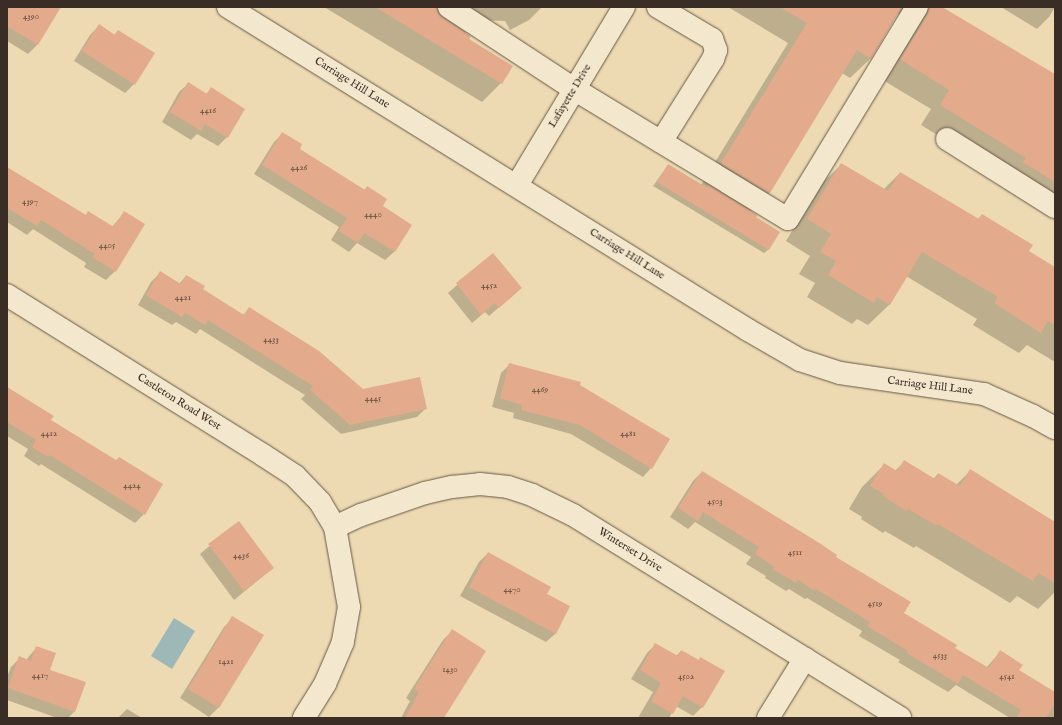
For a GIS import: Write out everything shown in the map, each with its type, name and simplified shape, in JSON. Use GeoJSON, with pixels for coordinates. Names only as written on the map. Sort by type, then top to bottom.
{"type":"FeatureCollection","features":[{"type":"Feature","properties":{"kind":"street","name":"Carriage Hill Lane"},"geometry":{"type":"LineString","coordinates":[[228,7],[742,326],[800,360],[840,374],[984,394],[1033,416],[1055,428]]}},
{"type":"Feature","properties":{"kind":"street"},"geometry":{"type":"LineString","coordinates":[[449,7],[574,89],[788,219],[917,7]]}},
{"type":"Feature","properties":{"kind":"street","name":"Lafayette Drive"},"geometry":{"type":"LineString","coordinates":[[516,185],[624,7]]}},
{"type":"Feature","properties":{"kind":"street"},"geometry":{"type":"LineString","coordinates":[[658,7],[712,39],[716,50],[713,60],[661,142]]}},
{"type":"Feature","properties":{"kind":"street"},"geometry":{"type":"LineString","coordinates":[[947,139],[1055,206]]}},
{"type":"Feature","properties":{"kind":"street","name":"Castleton Road West"},"geometry":{"type":"LineString","coordinates":[[7,295],[295,476],[320,502],[335,528],[349,607],[343,642],[325,684],[304,718]]}},
{"type":"Feature","properties":{"kind":"street","name":"Winterset Drive"},"geometry":{"type":"LineString","coordinates":[[335,528],[361,515],[425,493],[452,487],[480,484],[508,487],[532,495],[573,515],[900,718]]}},
{"type":"Feature","properties":{"kind":"street"},"geometry":{"type":"LineString","coordinates":[[768,718],[805,658]]}},
{"type":"Feature","properties":{"kind":"water"},"geometry":{"type":"Polygon","coordinates":[[[174,618],[195,631],[172,669],[151,656],[174,618]]]}},
{"type":"Feature","properties":{"kind":"building"},"geometry":{"type":"Polygon","coordinates":[[[7,7],[61,7],[38,45],[7,26],[7,7]]]}},
{"type":"Feature","properties":{"kind":"building"},"geometry":{"type":"Polygon","coordinates":[[[375,7],[437,7],[438,13],[442,17],[471,36],[469,39],[513,66],[502,84],[375,7]]]}},
{"type":"Feature","properties":{"kind":"building"},"geometry":{"type":"Polygon","coordinates":[[[780,7],[902,7],[871,59],[857,50],[770,193],[721,163],[807,23],[780,7]]]}},
{"type":"Feature","properties":{"kind":"building"},"geometry":{"type":"Polygon","coordinates":[[[929,7],[942,7],[1055,74],[1055,182],[1023,162],[1026,158],[940,105],[949,90],[900,59],[928,14],[929,7]]]}},
{"type":"Feature","properties":{"kind":"building"},"geometry":{"type":"Polygon","coordinates":[[[99,24],[115,35],[118,30],[155,53],[135,85],[82,51],[99,24]]]}},
{"type":"Feature","properties":{"kind":"building"},"geometry":{"type":"Polygon","coordinates":[[[188,82],[207,94],[211,87],[245,109],[228,138],[205,124],[201,131],[170,112],[188,82]]]}},
{"type":"Feature","properties":{"kind":"building"},"geometry":{"type":"Polygon","coordinates":[[[282,132],[302,144],[300,149],[365,190],[367,186],[387,199],[383,206],[412,225],[395,252],[364,233],[358,243],[339,231],[347,218],[262,165],[282,132]]]}},
{"type":"Feature","properties":{"kind":"building"},"geometry":{"type":"Polygon","coordinates":[[[841,163],[888,191],[900,172],[979,219],[982,214],[1033,245],[1029,251],[1055,267],[1055,325],[1048,321],[1041,333],[994,303],[998,297],[922,252],[890,305],[877,297],[874,303],[828,275],[836,261],[820,252],[831,234],[807,219],[841,163]]]}},
{"type":"Feature","properties":{"kind":"building"},"geometry":{"type":"Polygon","coordinates":[[[668,164],[706,187],[708,185],[757,215],[756,217],[780,232],[769,250],[657,182],[668,164]]]}},
{"type":"Feature","properties":{"kind":"building"},"geometry":{"type":"Polygon","coordinates":[[[7,167],[86,215],[88,211],[114,227],[124,211],[145,224],[116,272],[92,257],[95,254],[41,220],[37,226],[7,208],[7,167]]]}},
{"type":"Feature","properties":{"kind":"building"},"geometry":{"type":"Polygon","coordinates":[[[493,253],[522,288],[499,308],[495,303],[481,315],[456,283],[493,253]]]}},
{"type":"Feature","properties":{"kind":"building"},"geometry":{"type":"Polygon","coordinates":[[[160,271],[181,284],[186,275],[205,286],[203,289],[244,315],[249,307],[319,351],[363,389],[420,377],[427,409],[350,425],[310,390],[313,386],[208,320],[205,325],[185,313],[182,317],[146,295],[160,271]]]}},
{"type":"Feature","properties":{"kind":"building"},"geometry":{"type":"Polygon","coordinates":[[[509,363],[581,382],[580,385],[670,439],[652,469],[580,425],[521,410],[522,405],[500,398],[509,363]]]}},
{"type":"Feature","properties":{"kind":"building"},"geometry":{"type":"Polygon","coordinates":[[[7,387],[54,416],[51,420],[116,460],[119,457],[163,484],[145,515],[50,455],[48,457],[32,447],[36,440],[7,422],[7,387]]]}},
{"type":"Feature","properties":{"kind":"building"},"geometry":{"type":"Polygon","coordinates":[[[904,460],[935,479],[938,473],[960,486],[970,469],[1055,522],[1055,583],[1038,573],[1033,581],[938,524],[937,526],[908,509],[906,511],[883,496],[884,494],[870,486],[884,463],[897,471],[904,460]]]}},
{"type":"Feature","properties":{"kind":"building"},"geometry":{"type":"Polygon","coordinates":[[[702,471],[821,544],[837,555],[836,557],[911,602],[904,613],[957,645],[955,648],[989,668],[1000,650],[1023,665],[1019,670],[1055,692],[1055,704],[1046,718],[1016,718],[1021,710],[963,675],[958,684],[907,653],[908,651],[867,626],[870,622],[816,589],[815,591],[798,580],[796,583],[773,569],[775,567],[755,554],[759,547],[703,512],[698,521],[678,508],[702,471]]]}},
{"type":"Feature","properties":{"kind":"building"},"geometry":{"type":"Polygon","coordinates":[[[239,521],[274,568],[244,591],[208,544],[239,521]]]}},
{"type":"Feature","properties":{"kind":"building"},"geometry":{"type":"Polygon","coordinates":[[[488,552],[551,587],[547,594],[570,606],[556,634],[469,587],[488,552]]]}},
{"type":"Feature","properties":{"kind":"building"},"geometry":{"type":"Polygon","coordinates":[[[232,616],[264,635],[219,708],[188,689],[232,616]]]}},
{"type":"Feature","properties":{"kind":"building"},"geometry":{"type":"Polygon","coordinates":[[[452,629],[486,651],[444,718],[405,718],[419,692],[414,689],[452,629]]]}},
{"type":"Feature","properties":{"kind":"building"},"geometry":{"type":"Polygon","coordinates":[[[655,643],[678,656],[681,650],[699,660],[700,657],[725,671],[703,708],[683,696],[673,714],[651,701],[661,683],[640,670],[655,643]]]}},
{"type":"Feature","properties":{"kind":"building"},"geometry":{"type":"Polygon","coordinates":[[[36,646],[56,653],[50,670],[86,682],[75,712],[8,688],[19,656],[31,661],[36,646]]]}}]}
